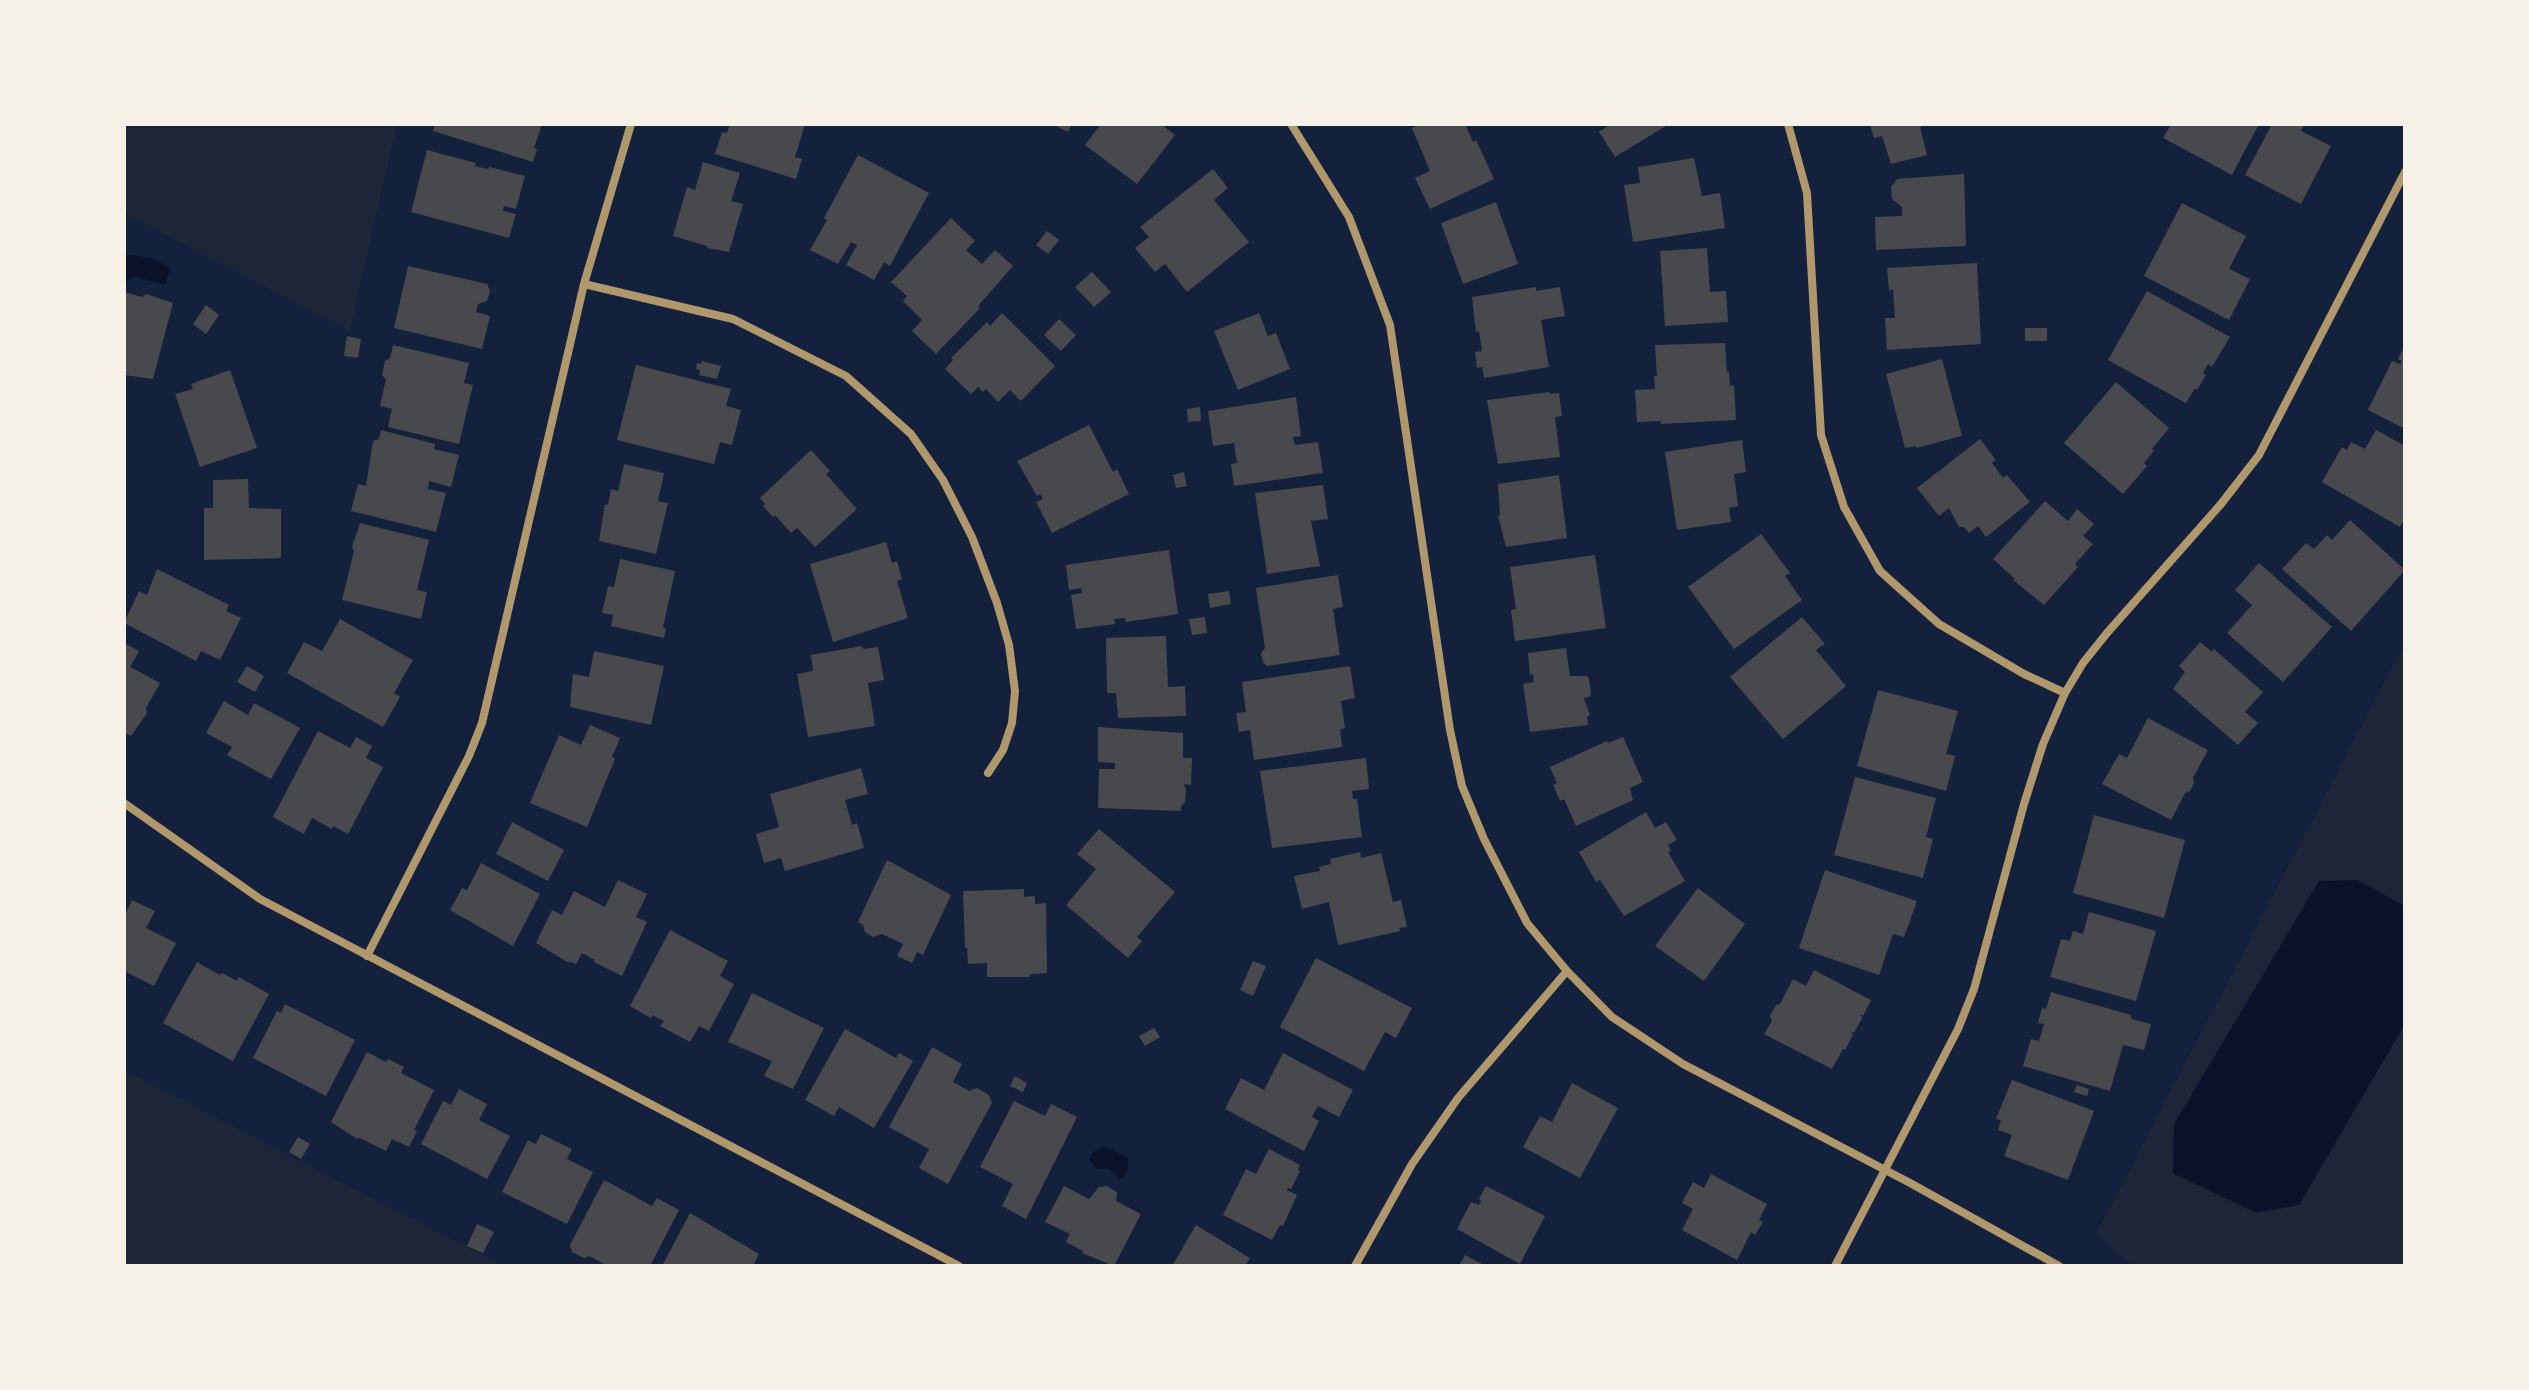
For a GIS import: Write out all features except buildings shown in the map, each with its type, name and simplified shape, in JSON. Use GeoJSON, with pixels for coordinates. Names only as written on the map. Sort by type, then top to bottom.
{"type":"FeatureCollection","features":[{"type":"Feature","properties":{"kind":"street"},"geometry":{"type":"LineString","coordinates":[[367,956],[469,756],[482,723],[584,284],[631,124]]}},
{"type":"Feature","properties":{"kind":"street"},"geometry":{"type":"LineString","coordinates":[[1291,124],[1349,217],[1390,325],[1450,730],[1462,786],[1484,839],[1527,923],[1567,971],[1612,1017],[1683,1064],[2059,1266]]}},
{"type":"Feature","properties":{"kind":"street"},"geometry":{"type":"LineString","coordinates":[[1788,124],[1807,193],[1821,435],[1844,507],[1880,571],[1939,624],[2024,674],[2065,693]]}},
{"type":"Feature","properties":{"kind":"street"},"geometry":{"type":"LineString","coordinates":[[1835,1266],[1958,1029],[1974,989],[2043,744],[2065,693],[2083,663],[2107,633],[2221,504],[2259,455],[2405,172]]}},
{"type":"Feature","properties":{"kind":"street"},"geometry":{"type":"LineString","coordinates":[[584,284],[733,319],[846,376],[911,434],[943,480],[972,537],[1009,645],[1015,691],[1012,723],[1003,750],[988,773]]}},
{"type":"Feature","properties":{"kind":"street"},"geometry":{"type":"LineString","coordinates":[[124,803],[260,899],[959,1266]]}},
{"type":"Feature","properties":{"kind":"street"},"geometry":{"type":"LineString","coordinates":[[1355,1266],[1412,1164],[1458,1098],[1567,971]]}},
{"type":"Feature","properties":{"kind":"shaded area"},"geometry":{"type":"Polygon","coordinates":[[[124,124],[397,124],[350,331],[124,213],[124,124]]]}},
{"type":"Feature","properties":{"kind":"shaded area"},"geometry":{"type":"Polygon","coordinates":[[[124,254],[151,258],[170,267],[166,285],[136,277],[126,281],[124,254]]]}},
{"type":"Feature","properties":{"kind":"shaded area"},"geometry":{"type":"Polygon","coordinates":[[[2405,643],[2405,1266],[2133,1266],[2096,1234],[2405,643]]]}},
{"type":"Feature","properties":{"kind":"shaded area"},"geometry":{"type":"Polygon","coordinates":[[[2358,880],[2405,906],[2405,1024],[2299,1205],[2256,1213],[2173,1173],[2174,1124],[2319,881],[2358,880]]]}},
{"type":"Feature","properties":{"kind":"shaded area"},"geometry":{"type":"Polygon","coordinates":[[[124,1070],[503,1266],[124,1266],[124,1070]]]}},
{"type":"Feature","properties":{"kind":"shaded area"},"geometry":{"type":"Polygon","coordinates":[[[1103,1146],[1128,1157],[1128,1170],[1124,1178],[1119,1178],[1109,1169],[1097,1169],[1090,1161],[1090,1155],[1103,1146]]]}}]}
